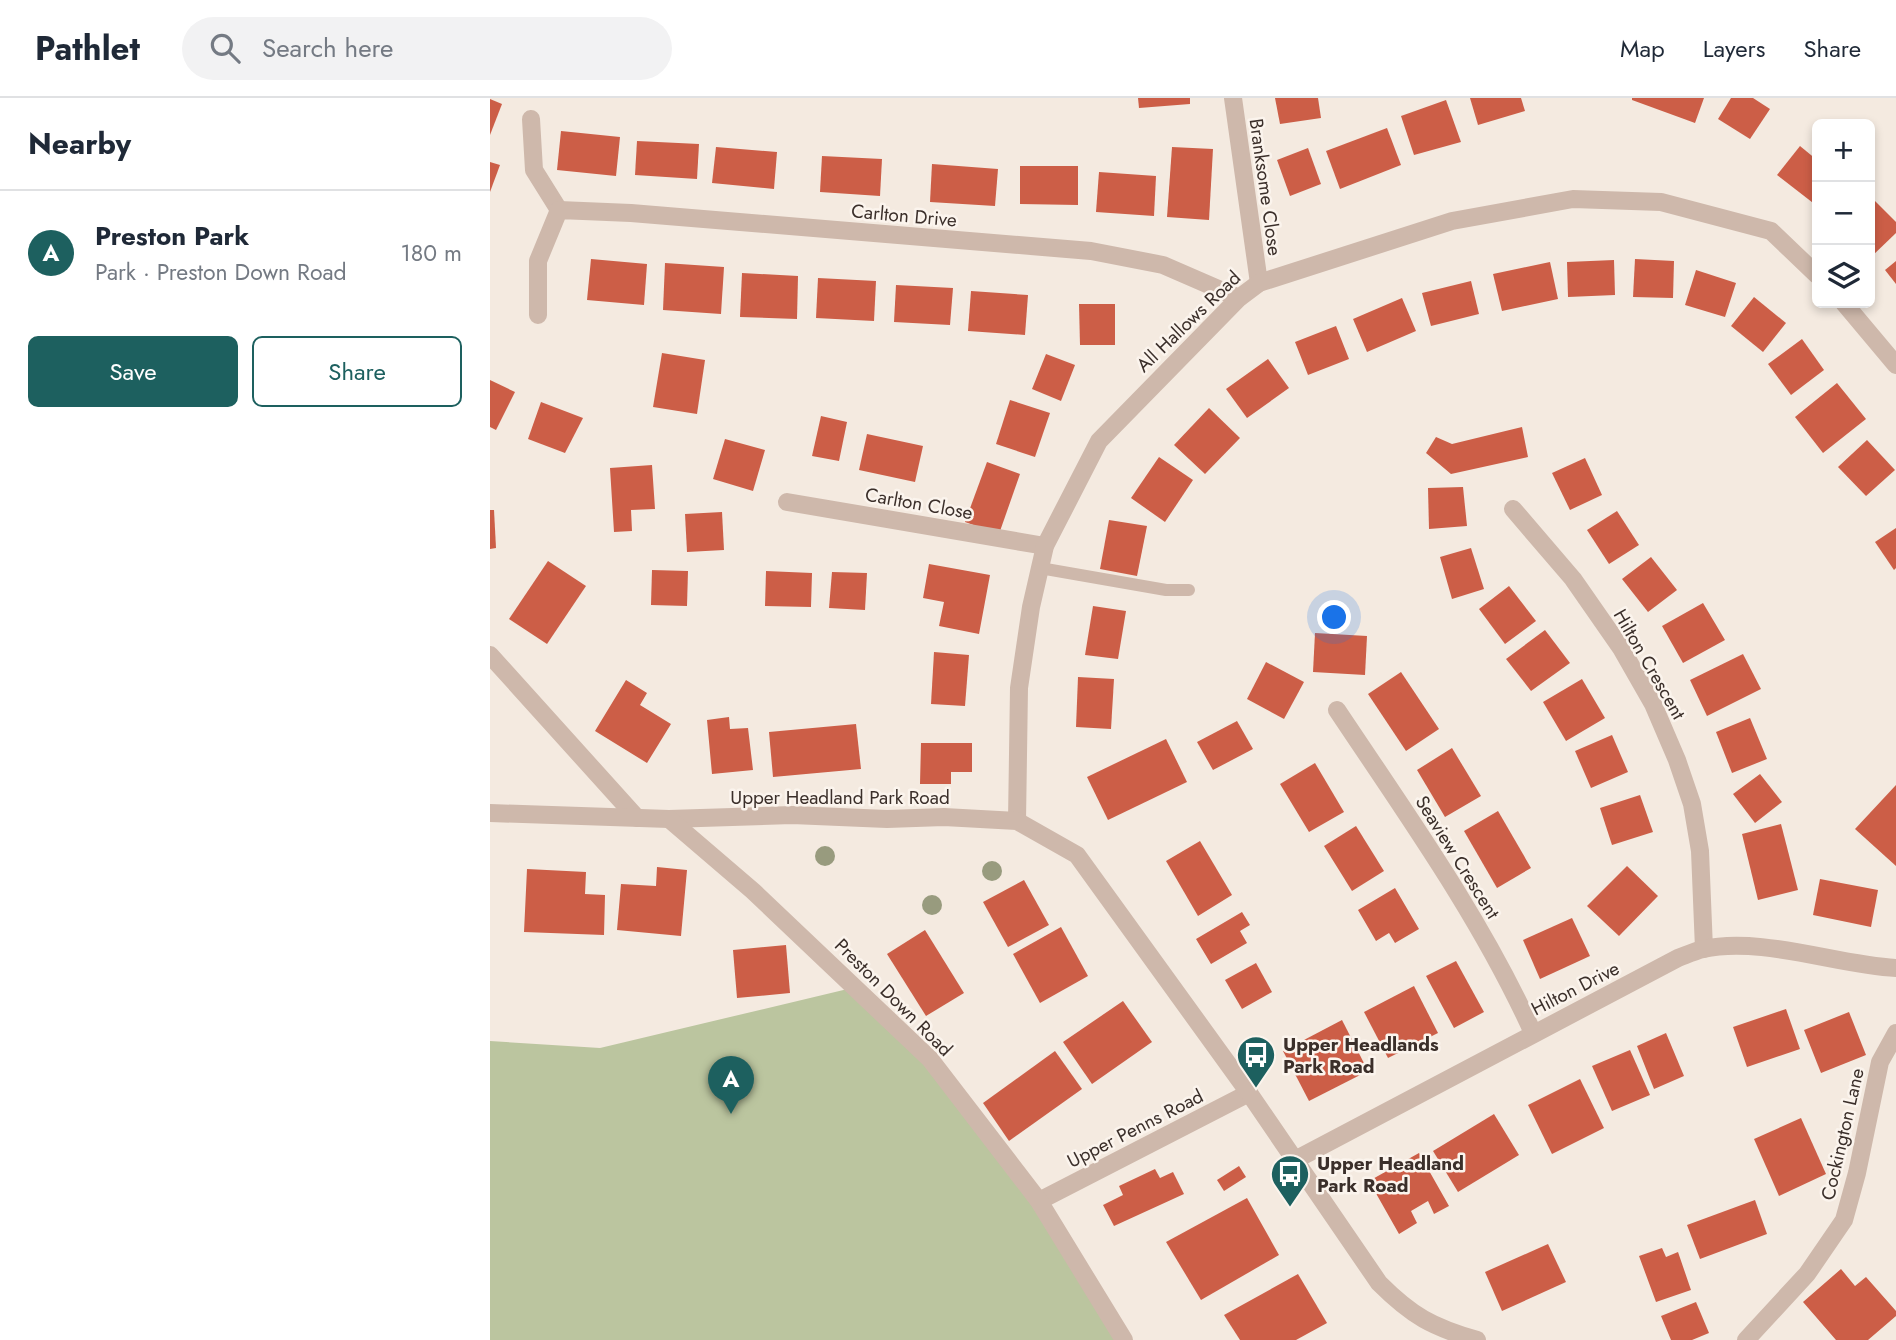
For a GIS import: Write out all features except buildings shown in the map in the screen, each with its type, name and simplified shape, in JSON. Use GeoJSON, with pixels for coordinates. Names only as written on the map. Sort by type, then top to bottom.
{"type":"FeatureCollection","features":[{"type":"Feature","properties":{"kind":"street","name":"Branksome Close"},"geometry":{"type":"LineString","coordinates":[[1233,98],[1259,282]]}},
{"type":"Feature","properties":{"kind":"street"},"geometry":{"type":"LineString","coordinates":[[531,119],[534,170],[559,210],[538,261],[538,315]]}},
{"type":"Feature","properties":{"kind":"street","name":"All Hallows Road"},"geometry":{"type":"LineString","coordinates":[[1017,821],[1019,688],[1031,607],[1045,546],[1099,441],[1239,298],[1259,282],[1452,221],[1573,199],[1661,202],[1771,231],[1812,270]]}},
{"type":"Feature","properties":{"kind":"street","name":"Carlton Drive"},"geometry":{"type":"LineString","coordinates":[[559,210],[631,213],[1091,251],[1163,265],[1239,298]]}},
{"type":"Feature","properties":{"kind":"street"},"geometry":{"type":"LineString","coordinates":[[1848,308],[1896,365]]}},
{"type":"Feature","properties":{"kind":"street","name":"Carlton Close"},"geometry":{"type":"LineString","coordinates":[[787,502],[1045,546]]}},
{"type":"Feature","properties":{"kind":"street","name":"Hilton Crescent"},"geometry":{"type":"LineString","coordinates":[[1513,509],[1573,579],[1653,704],[1692,804],[1700,851],[1704,949]]}},
{"type":"Feature","properties":{"kind":"street"},"geometry":{"type":"LineString","coordinates":[[490,656],[637,818]]}},
{"type":"Feature","properties":{"kind":"street","name":"Seaview Crescent"},"geometry":{"type":"LineString","coordinates":[[1337,710],[1450,880],[1510,981],[1533,1033]]}},
{"type":"Feature","properties":{"kind":"street","name":"Upper Headland Park Road"},"geometry":{"type":"LineString","coordinates":[[490,813],[670,819],[792,815],[1017,821],[1077,855],[1249,1093],[1379,1283],[1423,1320],[1448,1332],[1477,1340]]}},
{"type":"Feature","properties":{"kind":"street","name":"Preston Down Road"},"geometry":{"type":"LineString","coordinates":[[670,819],[753,891],[930,1059],[1039,1201],[1124,1340]]}},
{"type":"Feature","properties":{"kind":"street","name":"Hilton Drive"},"geometry":{"type":"LineString","coordinates":[[1295,1160],[1678,958],[1704,949],[1769,949],[1896,968]]}},
{"type":"Feature","properties":{"kind":"street","name":"Cockington Lane"},"geometry":{"type":"LineString","coordinates":[[1746,1340],[1807,1274],[1844,1220],[1857,1174],[1880,1062],[1896,1033]]}},
{"type":"Feature","properties":{"kind":"street","name":"Upper Penns Road"},"geometry":{"type":"LineString","coordinates":[[1039,1201],[1249,1093]]}},
{"type":"Feature","properties":{"kind":"lane"},"geometry":{"type":"LineString","coordinates":[[1040,568],[1166,590],[1189,590]]}},
{"type":"Feature","properties":{"kind":"green space"},"geometry":{"type":"Polygon","coordinates":[[[856,987],[930,1059],[1014,1170],[1124,1340],[490,1340],[490,1041],[600,1048],[856,987]]]}},
{"type":"Feature","properties":{"kind":"place","name":"Upper Headlands Park Road"},"geometry":{"type":"Point","coordinates":[1256,1089]}},
{"type":"Feature","properties":{"kind":"place","name":"Preston Park"},"geometry":{"type":"Point","coordinates":[731,1114]}},
{"type":"Feature","properties":{"kind":"place","name":"Upper Headland Park Road"},"geometry":{"type":"Point","coordinates":[1290,1208]}}]}
